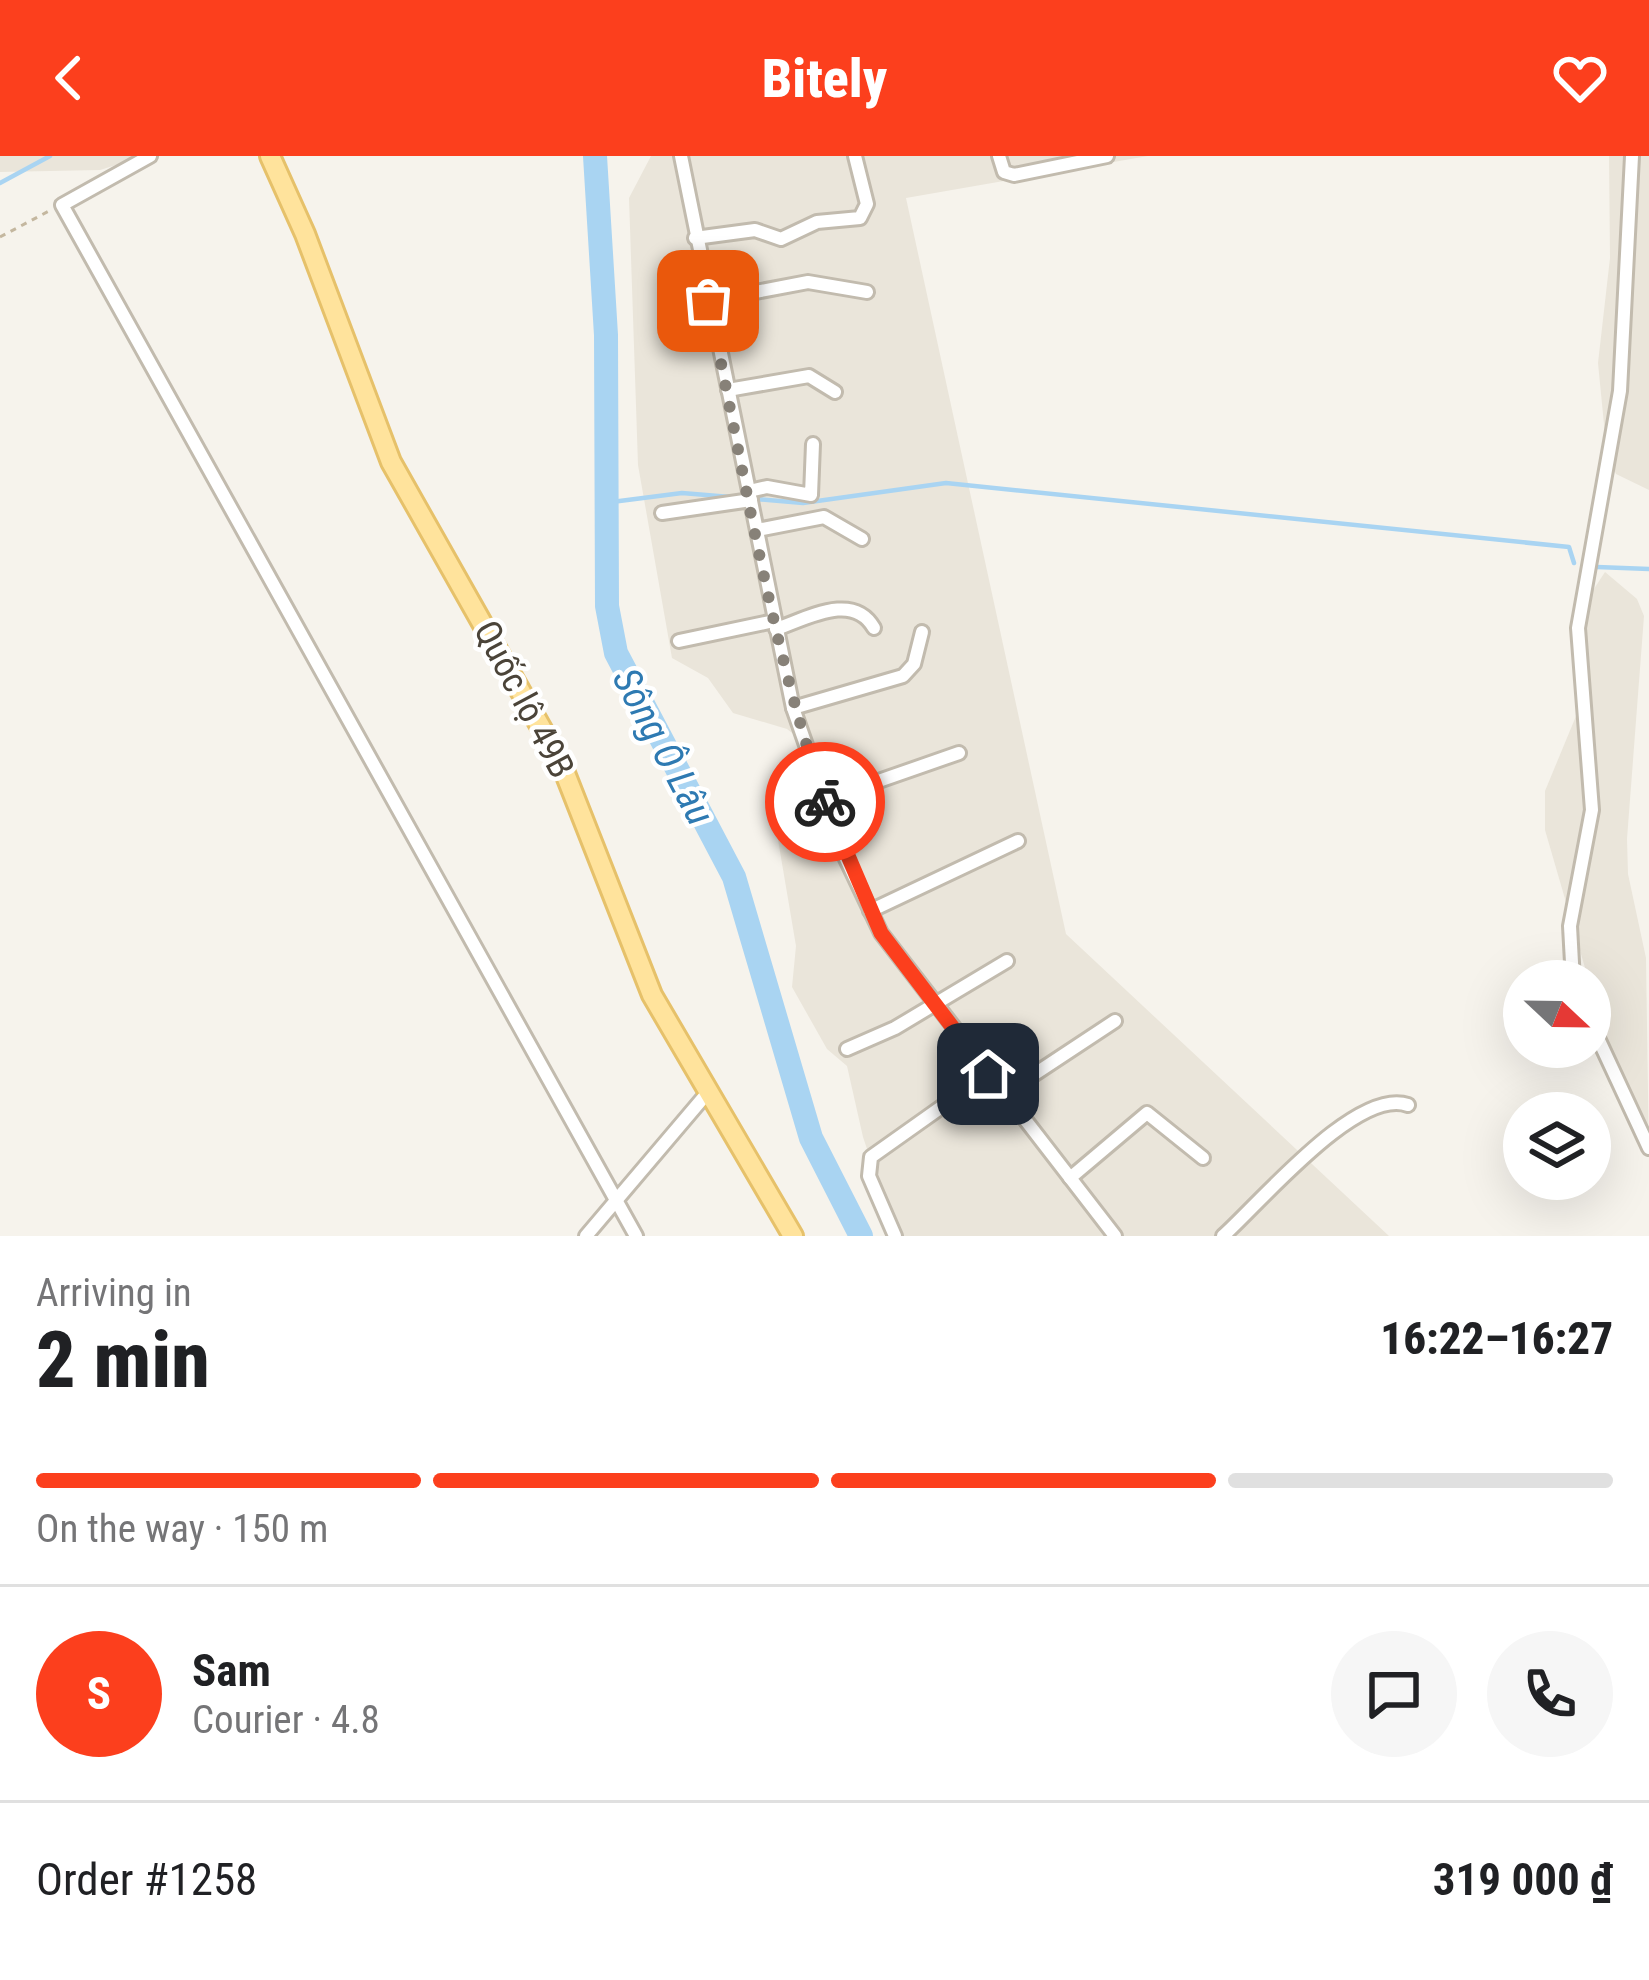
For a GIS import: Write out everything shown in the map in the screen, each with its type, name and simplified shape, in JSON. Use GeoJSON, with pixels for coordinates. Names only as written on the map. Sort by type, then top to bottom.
{"type":"FeatureCollection","features":[{"type":"Feature","properties":{"kind":"main road","name":"Quốc lộ 49B"},"geometry":{"type":"LineString","coordinates":[[270,156],[305,234],[391,462],[561,764],[652,994],[794,1236]]}},
{"type":"Feature","properties":{"kind":"street"},"geometry":{"type":"LineString","coordinates":[[151,156],[62,205],[636,1236]]}},
{"type":"Feature","properties":{"kind":"street"},"geometry":{"type":"LineString","coordinates":[[681,156],[775,625],[794,707],[824,800],[870,911],[933,1004],[1112,1235]]}},
{"type":"Feature","properties":{"kind":"street"},"geometry":{"type":"LineString","coordinates":[[695,238],[755,230],[781,239],[817,222],[860,218],[867,204],[855,156]]}},
{"type":"Feature","properties":{"kind":"street"},"geometry":{"type":"LineString","coordinates":[[999,156],[1004,172],[1014,175],[1102,156]]}},
{"type":"Feature","properties":{"kind":"street"},"geometry":{"type":"LineString","coordinates":[[1572,960],[1570,926],[1592,810],[1578,628],[1620,391],[1632,156]]}},
{"type":"Feature","properties":{"kind":"street"},"geometry":{"type":"LineString","coordinates":[[708,301],[813,281],[837,290],[867,292]]}},
{"type":"Feature","properties":{"kind":"street"},"geometry":{"type":"LineString","coordinates":[[728,390],[809,376],[835,392]]}},
{"type":"Feature","properties":{"kind":"street"},"geometry":{"type":"LineString","coordinates":[[662,512],[750,496],[766,487],[811,496],[813,444]]}},
{"type":"Feature","properties":{"kind":"street"},"geometry":{"type":"LineString","coordinates":[[757,530],[824,517],[862,539]]}},
{"type":"Feature","properties":{"kind":"street"},"geometry":{"type":"LineString","coordinates":[[679,640],[775,625],[843,608],[862,614],[874,628]]}},
{"type":"Feature","properties":{"kind":"street"},"geometry":{"type":"LineString","coordinates":[[794,707],[903,676],[914,664],[922,632]]}},
{"type":"Feature","properties":{"kind":"street"},"geometry":{"type":"LineString","coordinates":[[824,800],[959,753]]}},
{"type":"Feature","properties":{"kind":"street"},"geometry":{"type":"LineString","coordinates":[[870,911],[1018,841]]}},
{"type":"Feature","properties":{"kind":"street"},"geometry":{"type":"LineString","coordinates":[[847,1049],[1007,961]]}},
{"type":"Feature","properties":{"kind":"street"},"geometry":{"type":"LineString","coordinates":[[1003,1095],[1115,1021]]}},
{"type":"Feature","properties":{"kind":"street"},"geometry":{"type":"LineString","coordinates":[[1611,1066],[1649,1148]]}},
{"type":"Feature","properties":{"kind":"street"},"geometry":{"type":"LineString","coordinates":[[895,1236],[869,1176],[871,1157],[988,1074]]}},
{"type":"Feature","properties":{"kind":"street"},"geometry":{"type":"LineString","coordinates":[[586,1236],[710,1090]]}},
{"type":"Feature","properties":{"kind":"street"},"geometry":{"type":"LineString","coordinates":[[1223,1236],[1336,1127],[1388,1100],[1408,1105]]}},
{"type":"Feature","properties":{"kind":"street"},"geometry":{"type":"LineString","coordinates":[[1070,1178],[1147,1113],[1203,1158]]}},
{"type":"Feature","properties":{"kind":"path"},"geometry":{"type":"LineString","coordinates":[[0,237],[62,205]]}},
{"type":"Feature","properties":{"kind":"shaded area"},"geometry":{"type":"Polygon","coordinates":[[[0,156],[145,156],[100,170],[0,172],[0,156]]]}},
{"type":"Feature","properties":{"kind":"shaded area"},"geometry":{"type":"Polygon","coordinates":[[[651,156],[1148,156],[906,198],[1066,934],[1389,1236],[896,1236],[863,1137],[847,1066],[827,1049],[792,987],[796,946],[776,828],[807,799],[813,779],[806,744],[787,729],[733,713],[708,678],[672,658],[638,465],[629,198],[651,156]]]}},
{"type":"Feature","properties":{"kind":"shaded area"},"geometry":{"type":"Polygon","coordinates":[[[1609,156],[1649,156],[1649,490],[1616,474],[1607,455],[1598,363],[1610,258],[1609,156]]]}},
{"type":"Feature","properties":{"kind":"shaded area"},"geometry":{"type":"Polygon","coordinates":[[[1605,572],[1637,599],[1644,616],[1627,839],[1628,874],[1646,958],[1649,1158],[1611,1050],[1611,960],[1583,960],[1545,830],[1545,791],[1581,704],[1581,636],[1590,595],[1605,572]]]}},
{"type":"Feature","properties":{"kind":"waterway"},"geometry":{"type":"LineString","coordinates":[[0,183],[50,156]]}},
{"type":"Feature","properties":{"kind":"waterway","name":"Sông Ô Lâu"},"geometry":{"type":"LineString","coordinates":[[595,156],[606,335],[607,606],[616,653],[734,877],[811,1138],[861,1236]]}},
{"type":"Feature","properties":{"kind":"waterway"},"geometry":{"type":"LineString","coordinates":[[604,503],[682,493],[803,503],[946,483],[1569,547],[1574,563]]}},
{"type":"Feature","properties":{"kind":"waterway"},"geometry":{"type":"LineString","coordinates":[[1597,567],[1649,569]]}},
{"type":"Feature","properties":{"kind":"way so far"},"geometry":{"type":"LineString","coordinates":[[708,301],[771,610],[794,707],[825,802]]}},
{"type":"Feature","properties":{"kind":"route"},"geometry":{"type":"LineString","coordinates":[[825,802],[881,933],[988,1074]]}}]}
